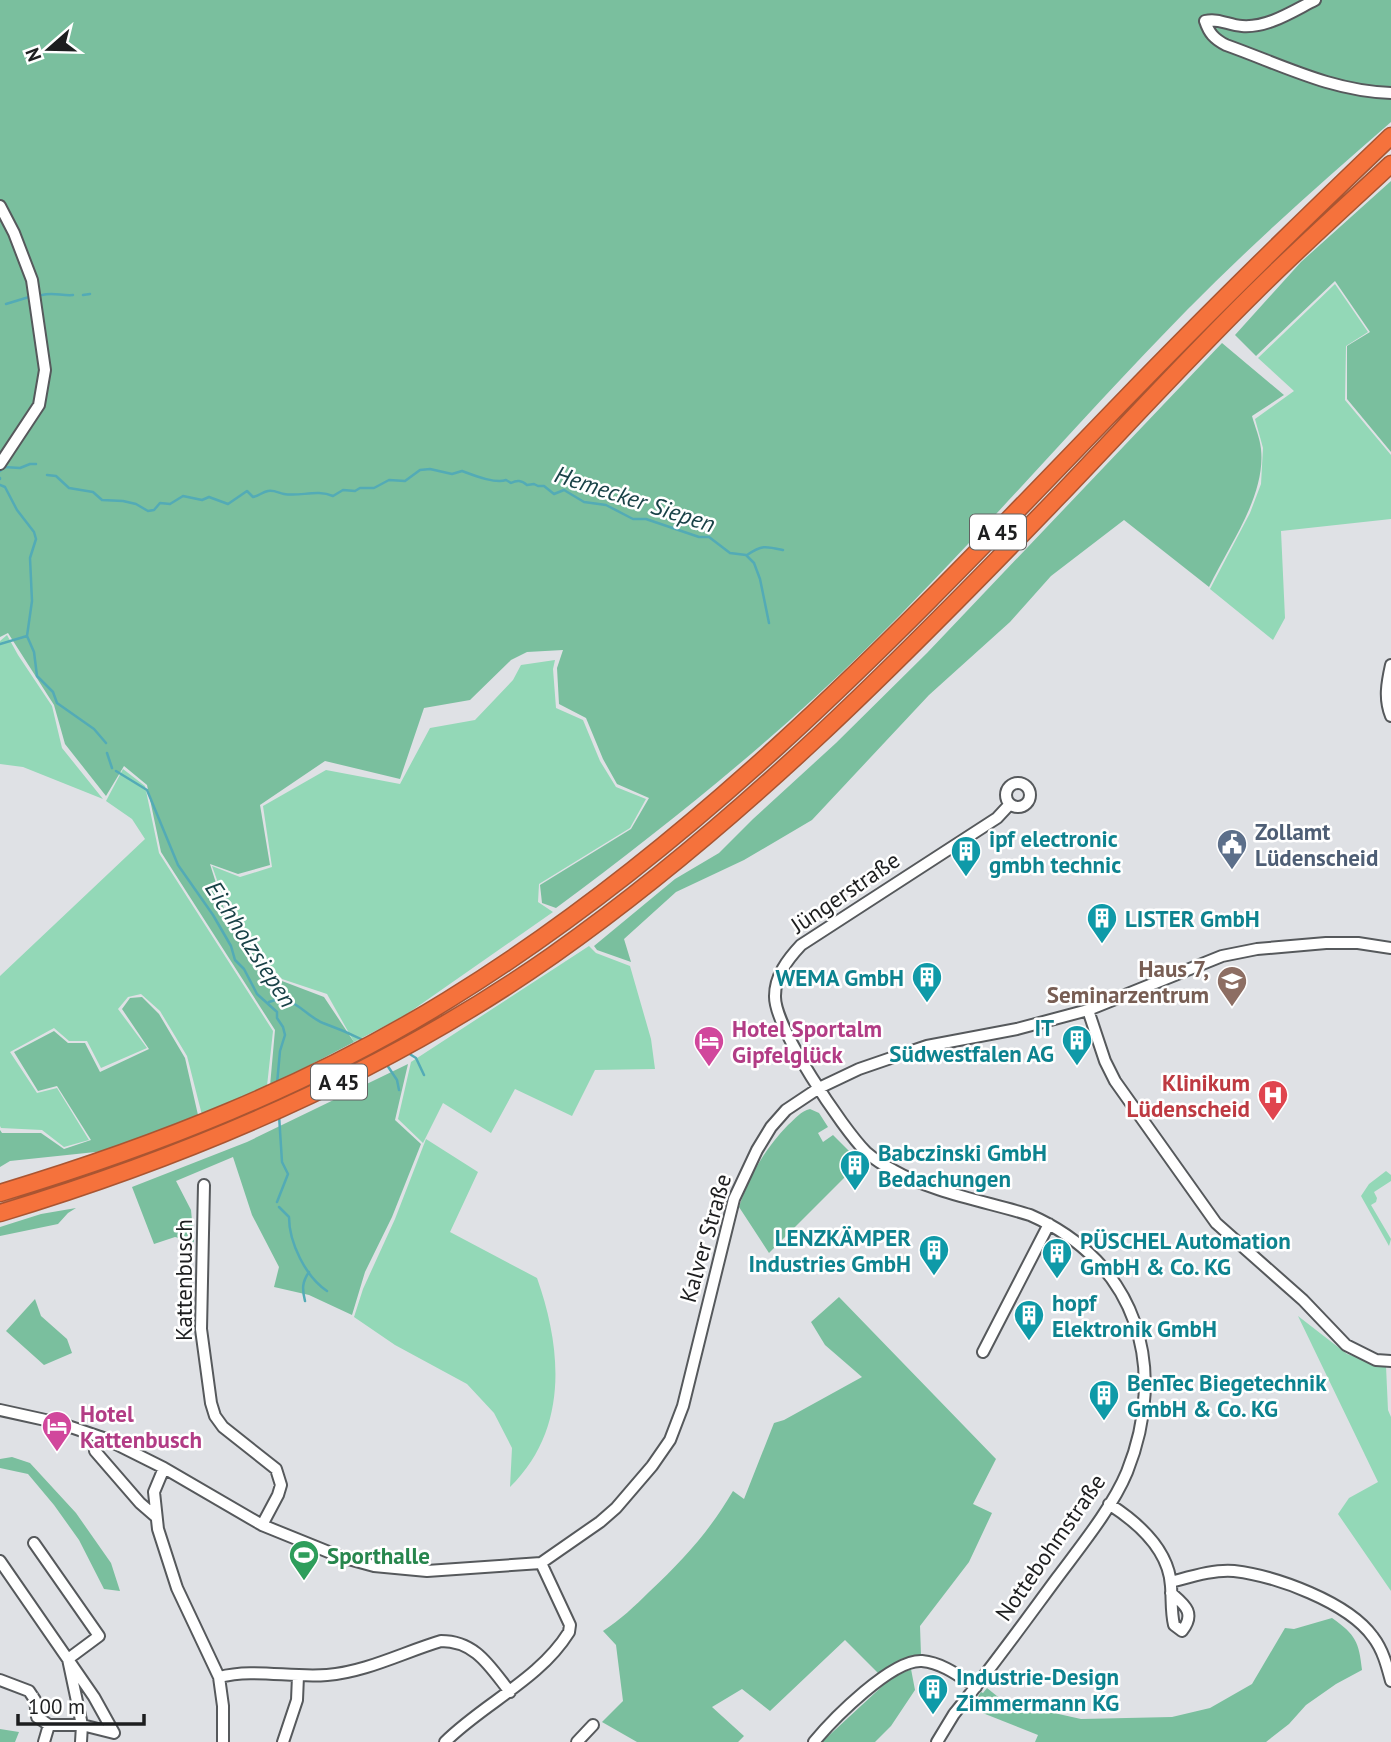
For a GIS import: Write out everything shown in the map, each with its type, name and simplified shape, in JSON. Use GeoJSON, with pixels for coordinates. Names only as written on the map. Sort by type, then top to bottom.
{"type":"FeatureCollection","features":[{"type":"Feature","properties":{"kind":"highway","name":"A 45"},"geometry":{"type":"LineString","coordinates":[[0,1194],[143,1147],[224,1114],[338,1061],[444,1003],[586,908],[683,831],[806,722],[979,551],[1259,262],[1391,136]]}},
{"type":"Feature","properties":{"kind":"highway","name":"A 45"},"geometry":{"type":"LineString","coordinates":[[0,1213],[151,1164],[345,1080],[467,1011],[597,923],[659,876],[841,715],[945,612],[1252,295],[1391,164]]}},
{"type":"Feature","properties":{"kind":"street"},"geometry":{"type":"LineString","coordinates":[[1315,0],[1258,25],[1244,26],[1217,18],[1205,20],[1215,40],[1226,45],[1328,84],[1391,93]]}},
{"type":"Feature","properties":{"kind":"street"},"geometry":{"type":"LineString","coordinates":[[0,206],[14,233],[32,280],[45,370],[39,405],[0,464]]}},
{"type":"Feature","properties":{"kind":"street"},"geometry":{"type":"LineString","coordinates":[[1391,665],[1386,688],[1391,716]]}},
{"type":"Feature","properties":{"kind":"street","name":"Jüngerstraße"},"geometry":{"type":"LineString","coordinates":[[819,1088],[782,1026],[775,1004],[777,983],[787,960],[808,940],[997,818],[1010,804]]}},
{"type":"Feature","properties":{"kind":"street","name":"Kalver Straße"},"geometry":{"type":"LineString","coordinates":[[541,1563],[616,1508],[670,1440],[683,1406],[734,1199],[752,1157],[786,1110],[819,1088],[859,1069],[919,1049],[1017,1029],[1088,1010],[1213,959],[1257,948],[1339,942],[1391,948]]}},
{"type":"Feature","properties":{"kind":"street"},"geometry":{"type":"LineString","coordinates":[[1088,1010],[1105,1061],[1115,1081],[1216,1223],[1303,1300],[1346,1345],[1376,1360],[1391,1361]]}},
{"type":"Feature","properties":{"kind":"street","name":"Nottebohmstraße"},"geometry":{"type":"LineString","coordinates":[[819,1088],[842,1125],[856,1141],[868,1154],[895,1171],[922,1183],[1049,1223],[1079,1243],[1118,1286],[1131,1309],[1143,1351],[1145,1394],[1139,1431],[1126,1473],[1091,1532],[954,1714],[937,1742]]}},
{"type":"Feature","properties":{"kind":"street","name":"Kattenbusch"},"geometry":{"type":"LineString","coordinates":[[204,1185],[201,1329],[215,1416],[223,1427],[276,1469],[281,1485],[262,1525]]}},
{"type":"Feature","properties":{"kind":"street"},"geometry":{"type":"LineString","coordinates":[[983,1352],[1049,1223]]}},
{"type":"Feature","properties":{"kind":"street"},"geometry":{"type":"LineString","coordinates":[[0,1410],[59,1423],[106,1438],[262,1525],[341,1557],[405,1571],[541,1563],[570,1625],[569,1632],[532,1673],[445,1742]]}},
{"type":"Feature","properties":{"kind":"street"},"geometry":{"type":"LineString","coordinates":[[95,1451],[140,1503],[155,1516]]}},
{"type":"Feature","properties":{"kind":"street"},"geometry":{"type":"LineString","coordinates":[[164,1468],[154,1492],[155,1516],[177,1588],[219,1677],[223,1706],[223,1742]]}},
{"type":"Feature","properties":{"kind":"street"},"geometry":{"type":"LineString","coordinates":[[1109,1504],[1147,1532],[1162,1556],[1171,1587],[1232,1571],[1261,1577],[1311,1594],[1353,1617],[1372,1635],[1381,1650],[1391,1682]]}},
{"type":"Feature","properties":{"kind":"street"},"geometry":{"type":"LineString","coordinates":[[34,1543],[99,1636],[68,1660]]}},
{"type":"Feature","properties":{"kind":"street"},"geometry":{"type":"LineString","coordinates":[[0,1561],[105,1714],[115,1737]]}},
{"type":"Feature","properties":{"kind":"street"},"geometry":{"type":"LineString","coordinates":[[219,1677],[244,1672],[298,1676],[353,1671],[441,1641],[453,1641],[468,1646],[482,1656],[509,1692]]}},
{"type":"Feature","properties":{"kind":"street"},"geometry":{"type":"LineString","coordinates":[[68,1660],[82,1725],[81,1742]]}},
{"type":"Feature","properties":{"kind":"street"},"geometry":{"type":"LineString","coordinates":[[814,1742],[881,1678],[908,1663],[922,1661],[945,1667],[976,1687]]}},
{"type":"Feature","properties":{"kind":"street"},"geometry":{"type":"LineString","coordinates":[[283,1742],[297,1700],[298,1676]]}},
{"type":"Feature","properties":{"kind":"street"},"geometry":{"type":"LineString","coordinates":[[0,1680],[29,1691],[35,1700],[37,1717],[49,1725],[82,1725],[115,1737]]}},
{"type":"Feature","properties":{"kind":"street"},"geometry":{"type":"LineString","coordinates":[[44,1742],[49,1725]]}},
{"type":"Feature","properties":{"kind":"street"},"geometry":{"type":"LineString","coordinates":[[577,1742],[593,1725]]}},
{"type":"Feature","properties":{"kind":"green space"},"geometry":{"type":"Polygon","coordinates":[[[0,0],[1391,0],[1391,122],[1262,238],[1187,310],[948,566],[830,684],[716,784],[556,908],[542,903],[540,885],[631,829],[649,798],[617,784],[586,718],[559,704],[557,668],[563,650],[527,652],[511,660],[470,700],[424,708],[400,779],[325,761],[260,805],[270,865],[238,874],[210,864],[230,928],[282,981],[324,997],[354,1042],[270,1086],[275,1030],[161,852],[147,785],[124,766],[106,796],[65,744],[54,705],[8,633],[0,637],[0,0]]]}},
{"type":"Feature","properties":{"kind":"green space"},"geometry":{"type":"Polygon","coordinates":[[[1391,181],[1391,452],[1347,399],[1347,346],[1370,332],[1335,281],[1256,356],[1235,335],[1301,262],[1391,181]]]}},
{"type":"Feature","properties":{"kind":"green space"},"geometry":{"type":"Polygon","coordinates":[[[1335,284],[1368,332],[1346,346],[1345,400],[1391,455],[1391,519],[1281,531],[1285,618],[1273,640],[1210,589],[1250,513],[1261,484],[1263,448],[1255,419],[1294,391],[1258,358],[1335,284]]]}},
{"type":"Feature","properties":{"kind":"green space"},"geometry":{"type":"Polygon","coordinates":[[[1222,343],[1284,395],[1252,416],[1261,449],[1258,484],[1244,520],[1209,587],[1124,520],[1051,576],[1010,622],[929,695],[812,820],[744,860],[676,892],[624,939],[631,962],[597,950],[594,946],[675,879],[719,853],[836,743],[927,653],[1222,343]]]}},
{"type":"Feature","properties":{"kind":"green space"},"geometry":{"type":"Polygon","coordinates":[[[7,635],[52,706],[62,748],[103,799],[23,767],[0,764],[0,641],[7,635]]]}},
{"type":"Feature","properties":{"kind":"green space"},"geometry":{"type":"Polygon","coordinates":[[[555,660],[553,669],[556,708],[583,720],[600,761],[616,787],[646,799],[630,828],[539,884],[538,902],[553,912],[404,1016],[354,1042],[327,994],[282,979],[234,928],[212,866],[240,877],[272,867],[263,806],[326,770],[400,784],[430,728],[475,720],[513,680],[521,665],[555,660]]]}},
{"type":"Feature","properties":{"kind":"green space"},"geometry":{"type":"Polygon","coordinates":[[[123,769],[145,786],[159,853],[273,1031],[267,1086],[202,1115],[187,1056],[160,1011],[141,994],[128,997],[118,1009],[147,1048],[101,1068],[87,1041],[69,1041],[54,1028],[10,1052],[37,1093],[57,1088],[89,1140],[64,1147],[42,1130],[0,1126],[0,976],[145,839],[132,819],[106,801],[123,769]]]}},
{"type":"Feature","properties":{"kind":"green space"},"geometry":{"type":"Polygon","coordinates":[[[589,946],[596,953],[630,966],[651,1039],[655,1069],[595,1070],[572,1116],[515,1089],[491,1133],[443,1103],[423,1143],[398,1119],[411,1062],[589,946]]]}},
{"type":"Feature","properties":{"kind":"green space"},"geometry":{"type":"Polygon","coordinates":[[[142,997],[159,1014],[185,1058],[198,1115],[105,1151],[10,1161],[0,1167],[0,1130],[2,1133],[41,1133],[64,1149],[91,1140],[57,1086],[38,1091],[14,1052],[54,1031],[68,1043],[85,1043],[100,1072],[149,1049],[122,1009],[130,998],[142,997]]]}},
{"type":"Feature","properties":{"kind":"green space"},"geometry":{"type":"Polygon","coordinates":[[[408,1064],[395,1120],[421,1144],[392,1217],[365,1272],[352,1315],[309,1295],[274,1287],[279,1267],[252,1215],[233,1157],[176,1181],[191,1210],[194,1242],[175,1237],[154,1244],[132,1187],[247,1142],[408,1064]]]}},
{"type":"Feature","properties":{"kind":"green space"},"geometry":{"type":"Polygon","coordinates":[[[810,1109],[819,1113],[828,1127],[818,1133],[823,1142],[833,1135],[860,1162],[769,1253],[739,1207],[765,1153],[788,1125],[810,1109]]]}},
{"type":"Feature","properties":{"kind":"green space"},"geometry":{"type":"Polygon","coordinates":[[[426,1139],[478,1172],[450,1232],[537,1278],[552,1332],[555,1387],[551,1414],[543,1440],[529,1464],[510,1487],[512,1448],[494,1413],[467,1384],[395,1345],[354,1317],[363,1289],[395,1219],[426,1139]]]}},
{"type":"Feature","properties":{"kind":"green space"},"geometry":{"type":"Polygon","coordinates":[[[1386,1171],[1391,1175],[1391,1181],[1374,1192],[1377,1198],[1371,1205],[1391,1239],[1389,1246],[1361,1196],[1369,1184],[1386,1171]]]}},
{"type":"Feature","properties":{"kind":"green space"},"geometry":{"type":"Polygon","coordinates":[[[76,1208],[58,1224],[0,1236],[0,1227],[41,1214],[76,1208]]]}},
{"type":"Feature","properties":{"kind":"green space"},"geometry":{"type":"Polygon","coordinates":[[[839,1297],[996,1459],[973,1504],[992,1513],[969,1562],[920,1626],[921,1655],[901,1659],[878,1673],[845,1640],[770,1711],[742,1689],[712,1707],[744,1736],[738,1742],[637,1742],[602,1722],[623,1701],[616,1645],[603,1631],[633,1608],[685,1556],[733,1491],[744,1499],[774,1423],[862,1377],[825,1345],[811,1322],[839,1297]]]}},
{"type":"Feature","properties":{"kind":"green space"},"geometry":{"type":"Polygon","coordinates":[[[35,1299],[41,1316],[67,1339],[72,1353],[44,1365],[6,1331],[35,1299]]]}},
{"type":"Feature","properties":{"kind":"green space"},"geometry":{"type":"Polygon","coordinates":[[[1298,1316],[1347,1354],[1386,1366],[1388,1410],[1391,1417],[1391,1591],[1338,1514],[1349,1498],[1378,1482],[1298,1316]]]}},
{"type":"Feature","properties":{"kind":"green space"},"geometry":{"type":"Polygon","coordinates":[[[12,1457],[30,1463],[76,1513],[111,1563],[120,1591],[104,1589],[79,1540],[28,1474],[0,1468],[0,1459],[12,1457]]]}},
{"type":"Feature","properties":{"kind":"green space"},"geometry":{"type":"Polygon","coordinates":[[[1332,1618],[1355,1640],[1362,1670],[1306,1705],[1289,1724],[1266,1742],[1035,1742],[1038,1735],[970,1708],[987,1688],[1018,1713],[1036,1709],[1081,1719],[1172,1717],[1210,1708],[1252,1684],[1285,1628],[1294,1629],[1332,1618]]]}},
{"type":"Feature","properties":{"kind":"green space"},"geometry":{"type":"Polygon","coordinates":[[[911,1669],[915,1690],[891,1726],[875,1742],[822,1742],[890,1679],[911,1669]]]}},
{"type":"Feature","properties":{"kind":"green space"},"geometry":{"type":"Polygon","coordinates":[[[0,1729],[19,1732],[15,1742],[0,1742],[0,1729]]]}},
{"type":"Feature","properties":{"kind":"waterway"},"geometry":{"type":"LineString","coordinates":[[83,295],[90,294]]}},
{"type":"Feature","properties":{"kind":"waterway"},"geometry":{"type":"LineString","coordinates":[[42,295],[73,295]]}},
{"type":"Feature","properties":{"kind":"waterway"},"geometry":{"type":"LineString","coordinates":[[6,304],[29,297]]}},
{"type":"Feature","properties":{"kind":"waterway","name":"Hemecker Siepen"},"geometry":{"type":"LineString","coordinates":[[0,471],[4,467],[20,468],[36,464]]}},
{"type":"Feature","properties":{"kind":"waterway","name":"Hemecker Siepen"},"geometry":{"type":"LineString","coordinates":[[47,475],[56,476],[69,488],[93,492],[102,500],[136,504],[148,511],[154,510],[160,503],[170,504],[183,496],[202,500],[209,497],[228,504],[247,491],[253,497],[270,491],[290,495],[321,493],[333,496],[343,490],[374,488],[389,480],[405,481],[420,470],[430,469],[452,474],[462,471],[490,480],[506,480],[511,483],[519,481],[527,485],[544,486],[554,494],[564,490],[584,502],[606,505],[633,519],[646,519],[699,537],[709,537],[730,553],[746,555],[754,563],[760,579],[769,623]]}},
{"type":"Feature","properties":{"kind":"waterway","name":"Eichholzsiepen"},"geometry":{"type":"LineString","coordinates":[[0,485],[5,487],[36,539],[30,558],[32,601],[27,636],[34,652],[37,676],[53,692],[57,703],[94,729],[106,743]]}},
{"type":"Feature","properties":{"kind":"waterway"},"geometry":{"type":"LineString","coordinates":[[747,555],[764,547],[783,550]]}},
{"type":"Feature","properties":{"kind":"waterway"},"geometry":{"type":"LineString","coordinates":[[0,644],[27,636]]}},
{"type":"Feature","properties":{"kind":"waterway","name":"Eichholzsiepen"},"geometry":{"type":"LineString","coordinates":[[107,753],[112,768]]}},
{"type":"Feature","properties":{"kind":"waterway","name":"Eichholzsiepen"},"geometry":{"type":"LineString","coordinates":[[116,771],[147,790],[178,865],[213,915],[231,946],[235,960],[244,969],[257,994],[277,1012],[285,1035],[280,1051],[277,1084]]}},
{"type":"Feature","properties":{"kind":"waterway"},"geometry":{"type":"LineString","coordinates":[[269,1002],[291,1002],[316,1020],[363,1040]]}},
{"type":"Feature","properties":{"kind":"waterway"},"geometry":{"type":"LineString","coordinates":[[408,1053],[416,1058],[424,1075]]}},
{"type":"Feature","properties":{"kind":"waterway"},"geometry":{"type":"LineString","coordinates":[[385,1062],[397,1080],[399,1090]]}},
{"type":"Feature","properties":{"kind":"waterway","name":"Eichholzsiepen"},"geometry":{"type":"LineString","coordinates":[[277,1202],[288,1174],[282,1162],[279,1115]]}},
{"type":"Feature","properties":{"kind":"waterway","name":"Eichholzsiepen"},"geometry":{"type":"LineString","coordinates":[[279,1207],[289,1217],[292,1238],[300,1258],[312,1277],[327,1291]]}},
{"type":"Feature","properties":{"kind":"waterway"},"geometry":{"type":"LineString","coordinates":[[305,1301],[303,1286],[309,1272]]}},
{"type":"Feature","properties":{"kind":"place","name":"Zollamt Lüdenscheid"},"geometry":{"type":"Point","coordinates":[1232,871]}},
{"type":"Feature","properties":{"kind":"place","name":"ipf electronic gmbh technic"},"geometry":{"type":"Point","coordinates":[966,878]}},
{"type":"Feature","properties":{"kind":"place","name":"LISTER GmbH"},"geometry":{"type":"Point","coordinates":[1102,945]}},
{"type":"Feature","properties":{"kind":"place","name":"WEMA GmbH"},"geometry":{"type":"Point","coordinates":[927,1004]}},
{"type":"Feature","properties":{"kind":"place","name":"Haus 7, Seminarzentrum"},"geometry":{"type":"Point","coordinates":[1232,1008]}},
{"type":"Feature","properties":{"kind":"place","name":"IT Südwestfalen AG"},"geometry":{"type":"Point","coordinates":[1077,1067]}},
{"type":"Feature","properties":{"kind":"place","name":"Hotel Sportalm Gipfelglück"},"geometry":{"type":"Point","coordinates":[709,1068]}},
{"type":"Feature","properties":{"kind":"place","name":"Klinikum Lüdenscheid"},"geometry":{"type":"Point","coordinates":[1273,1122]}},
{"type":"Feature","properties":{"kind":"place","name":"Babczinski GmbH Bedachungen"},"geometry":{"type":"Point","coordinates":[855,1192]}},
{"type":"Feature","properties":{"kind":"place","name":"LENZKÄMPER Industries GmbH"},"geometry":{"type":"Point","coordinates":[934,1277]}},
{"type":"Feature","properties":{"kind":"place","name":"PÜSCHEL Automation GmbH & Co. KG"},"geometry":{"type":"Point","coordinates":[1057,1280]}},
{"type":"Feature","properties":{"kind":"place","name":"hopf Elektronik GmbH"},"geometry":{"type":"Point","coordinates":[1029,1342]}},
{"type":"Feature","properties":{"kind":"place","name":"BenTec Biegetechnik GmbH & Co. KG"},"geometry":{"type":"Point","coordinates":[1104,1422]}},
{"type":"Feature","properties":{"kind":"place","name":"Hotel Kattenbusch"},"geometry":{"type":"Point","coordinates":[57,1453]}},
{"type":"Feature","properties":{"kind":"place","name":"Sporthalle"},"geometry":{"type":"Point","coordinates":[304,1582]}},
{"type":"Feature","properties":{"kind":"place","name":"Industrie-Design Zimmermann KG"},"geometry":{"type":"Point","coordinates":[933,1716]}}]}
